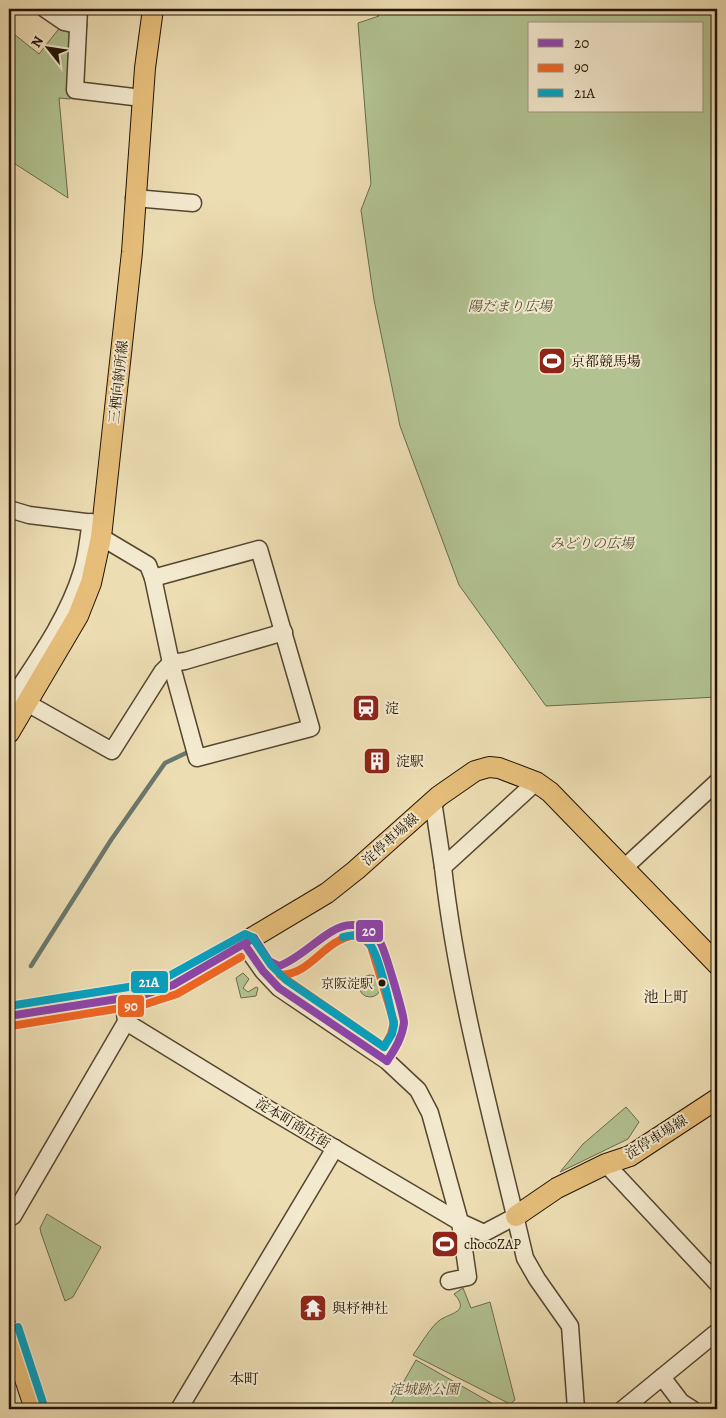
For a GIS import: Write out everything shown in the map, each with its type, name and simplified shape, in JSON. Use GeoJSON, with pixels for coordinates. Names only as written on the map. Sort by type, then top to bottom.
{"type":"FeatureCollection","features":[{"type":"Feature","properties":{"kind":"main road","name":"三栖向納所線"},"geometry":{"type":"LineString","coordinates":[[9,733],[18,703],[78,616],[91,583],[132,252],[134,198],[142,98],[153,9]]}},
{"type":"Feature","properties":{"kind":"main road","name":"淀停車場線"},"geometry":{"type":"LineString","coordinates":[[9,1016],[123,1000],[173,985],[327,893],[356,870],[433,801],[475,771],[489,767],[499,768],[536,782],[550,792],[717,964]]}},
{"type":"Feature","properties":{"kind":"main road","name":"淀停車場線"},"geometry":{"type":"LineString","coordinates":[[516,1216],[557,1188],[606,1164],[630,1156],[717,1098]]}},
{"type":"Feature","properties":{"kind":"main road"},"geometry":{"type":"LineString","coordinates":[[9,1330],[35,1409]]}},
{"type":"Feature","properties":{"kind":"street"},"geometry":{"type":"LineString","coordinates":[[45,9],[64,22],[78,17],[75,90],[142,98]]}},
{"type":"Feature","properties":{"kind":"street"},"geometry":{"type":"LineString","coordinates":[[134,198],[193,203]]}},
{"type":"Feature","properties":{"kind":"street"},"geometry":{"type":"LineString","coordinates":[[9,509],[29,515],[98,528],[148,565],[153,578],[171,663],[197,758],[311,728],[259,549],[153,578]]}},
{"type":"Feature","properties":{"kind":"street"},"geometry":{"type":"LineString","coordinates":[[18,703],[112,751],[162,672],[171,663],[185,661],[284,632]]}},
{"type":"Feature","properties":{"kind":"street"},"geometry":{"type":"LineString","coordinates":[[443,867],[536,782]]}},
{"type":"Feature","properties":{"kind":"street"},"geometry":{"type":"LineString","coordinates":[[624,868],[717,782]]}},
{"type":"Feature","properties":{"kind":"street"},"geometry":{"type":"LineString","coordinates":[[433,801],[467,1016],[525,1258],[537,1279],[570,1326],[576,1409]]}},
{"type":"Feature","properties":{"kind":"street"},"geometry":{"type":"LineString","coordinates":[[244,944],[279,988],[386,1061],[410,1080],[424,1100],[460,1222],[468,1277],[449,1281]]}},
{"type":"Feature","properties":{"kind":"street"},"geometry":{"type":"LineString","coordinates":[[9,1218],[13,1216],[126,1022],[123,1000]]}},
{"type":"Feature","properties":{"kind":"street","name":"淀本町商店街"},"geometry":{"type":"LineString","coordinates":[[126,1022],[460,1222],[484,1232],[516,1216]]}},
{"type":"Feature","properties":{"kind":"street"},"geometry":{"type":"LineString","coordinates":[[179,1409],[335,1148]]}},
{"type":"Feature","properties":{"kind":"street"},"geometry":{"type":"LineString","coordinates":[[606,1164],[717,1283]]}},
{"type":"Feature","properties":{"kind":"street"},"geometry":{"type":"LineString","coordinates":[[623,1409],[717,1332]]}},
{"type":"Feature","properties":{"kind":"street"},"geometry":{"type":"LineString","coordinates":[[662,1377],[681,1402],[692,1409]]}},
{"type":"Feature","properties":{"kind":"green space","name":"京都競馬場"},"geometry":{"type":"Polygon","coordinates":[[[368,9],[717,9],[717,697],[546,706],[459,585],[400,426],[374,300],[361,210],[371,184],[358,23],[379,16],[368,9]]]}},
{"type":"Feature","properties":{"kind":"green space"},"geometry":{"type":"Polygon","coordinates":[[[61,26],[64,26],[72,37],[70,99],[59,98],[68,198],[9,160],[9,30],[39,54],[61,26]]]}},
{"type":"Feature","properties":{"kind":"green space"},"geometry":{"type":"Polygon","coordinates":[[[243,973],[249,979],[243,988],[248,992],[256,987],[258,988],[256,996],[241,998],[236,978],[243,973]]]}},
{"type":"Feature","properties":{"kind":"green space"},"geometry":{"type":"Polygon","coordinates":[[[370,975],[378,978],[381,986],[378,994],[370,997],[362,994],[359,986],[362,978],[370,975]]]}},
{"type":"Feature","properties":{"kind":"green space"},"geometry":{"type":"Polygon","coordinates":[[[626,1107],[639,1122],[628,1139],[560,1172],[583,1144],[626,1107]]]}},
{"type":"Feature","properties":{"kind":"green space"},"geometry":{"type":"Polygon","coordinates":[[[47,1214],[101,1247],[73,1297],[65,1301],[41,1233],[40,1228],[47,1214]]]}},
{"type":"Feature","properties":{"kind":"green space"},"geometry":{"type":"Polygon","coordinates":[[[463,1288],[471,1308],[490,1302],[515,1400],[510,1404],[413,1355],[440,1320],[460,1308],[459,1300],[454,1294],[463,1288]]]}},
{"type":"Feature","properties":{"kind":"green space","name":"淀城跡公園"},"geometry":{"type":"Polygon","coordinates":[[[416,1360],[502,1409],[388,1409],[416,1360]]]}},
{"type":"Feature","properties":{"kind":"waterway"},"geometry":{"type":"LineString","coordinates":[[31,966],[111,840],[165,763],[186,753]]}},
{"type":"Feature","properties":{"kind":"transit line","name":"20"},"geometry":{"type":"LineString","coordinates":[[254,938],[269,961],[279,966],[343,926],[359,926],[375,935],[386,957],[404,1023],[400,1038],[387,1061]]}},
{"type":"Feature","properties":{"kind":"transit line","name":"21A"},"geometry":{"type":"LineString","coordinates":[[9,1006],[141,985],[169,976],[245,934],[252,937],[271,965],[286,980],[384,1047],[392,1034],[394,1025],[377,959],[369,943],[363,938],[354,935],[343,937]]}},
{"type":"Feature","properties":{"kind":"transit line","name":"90"},"geometry":{"type":"LineString","coordinates":[[355,935],[363,938],[371,946],[394,1022],[391,1034],[384,1047],[280,975],[300,969],[334,943],[355,935]]}},
{"type":"Feature","properties":{"kind":"transit line","name":"20"},"geometry":{"type":"LineString","coordinates":[[9,1016],[143,995],[173,985],[254,938]]}},
{"type":"Feature","properties":{"kind":"transit line","name":"20"},"geometry":{"type":"LineString","coordinates":[[245,945],[263,971],[279,988],[387,1061]]}},
{"type":"Feature","properties":{"kind":"transit line","name":"90"},"geometry":{"type":"LineString","coordinates":[[11,1026],[146,1004],[177,994],[241,957]]}},
{"type":"Feature","properties":{"kind":"transit line","name":"21A"},"geometry":{"type":"LineString","coordinates":[[18,1327],[44,1406]]}},
{"type":"Feature","properties":{"kind":"place","name":"京都競馬場"},"geometry":{"type":"Point","coordinates":[552,361]}},
{"type":"Feature","properties":{"kind":"place","name":"淀"},"geometry":{"type":"Point","coordinates":[366,708]}},
{"type":"Feature","properties":{"kind":"place","name":"淀駅"},"geometry":{"type":"Point","coordinates":[377,761]}},
{"type":"Feature","properties":{"kind":"place","name":"京阪淀駅"},"geometry":{"type":"Point","coordinates":[382,983]}},
{"type":"Feature","properties":{"kind":"place","name":"chocoZAP"},"geometry":{"type":"Point","coordinates":[445,1244]}},
{"type":"Feature","properties":{"kind":"place","name":"與杼神社"},"geometry":{"type":"Point","coordinates":[313,1308]}},
{"type":"Feature","properties":{"kind":"district","name":"池上町"},"geometry":{"type":"Point","coordinates":[666,997]}},
{"type":"Feature","properties":{"kind":"district","name":"本町"},"geometry":{"type":"Point","coordinates":[244,1379]}},
{"type":"Feature","properties":{"kind":"park label","name":"陽だまり広場"},"geometry":{"type":"Point","coordinates":[510,306]}},
{"type":"Feature","properties":{"kind":"park label","name":"みどりの広場"},"geometry":{"type":"Point","coordinates":[592,543]}}]}
